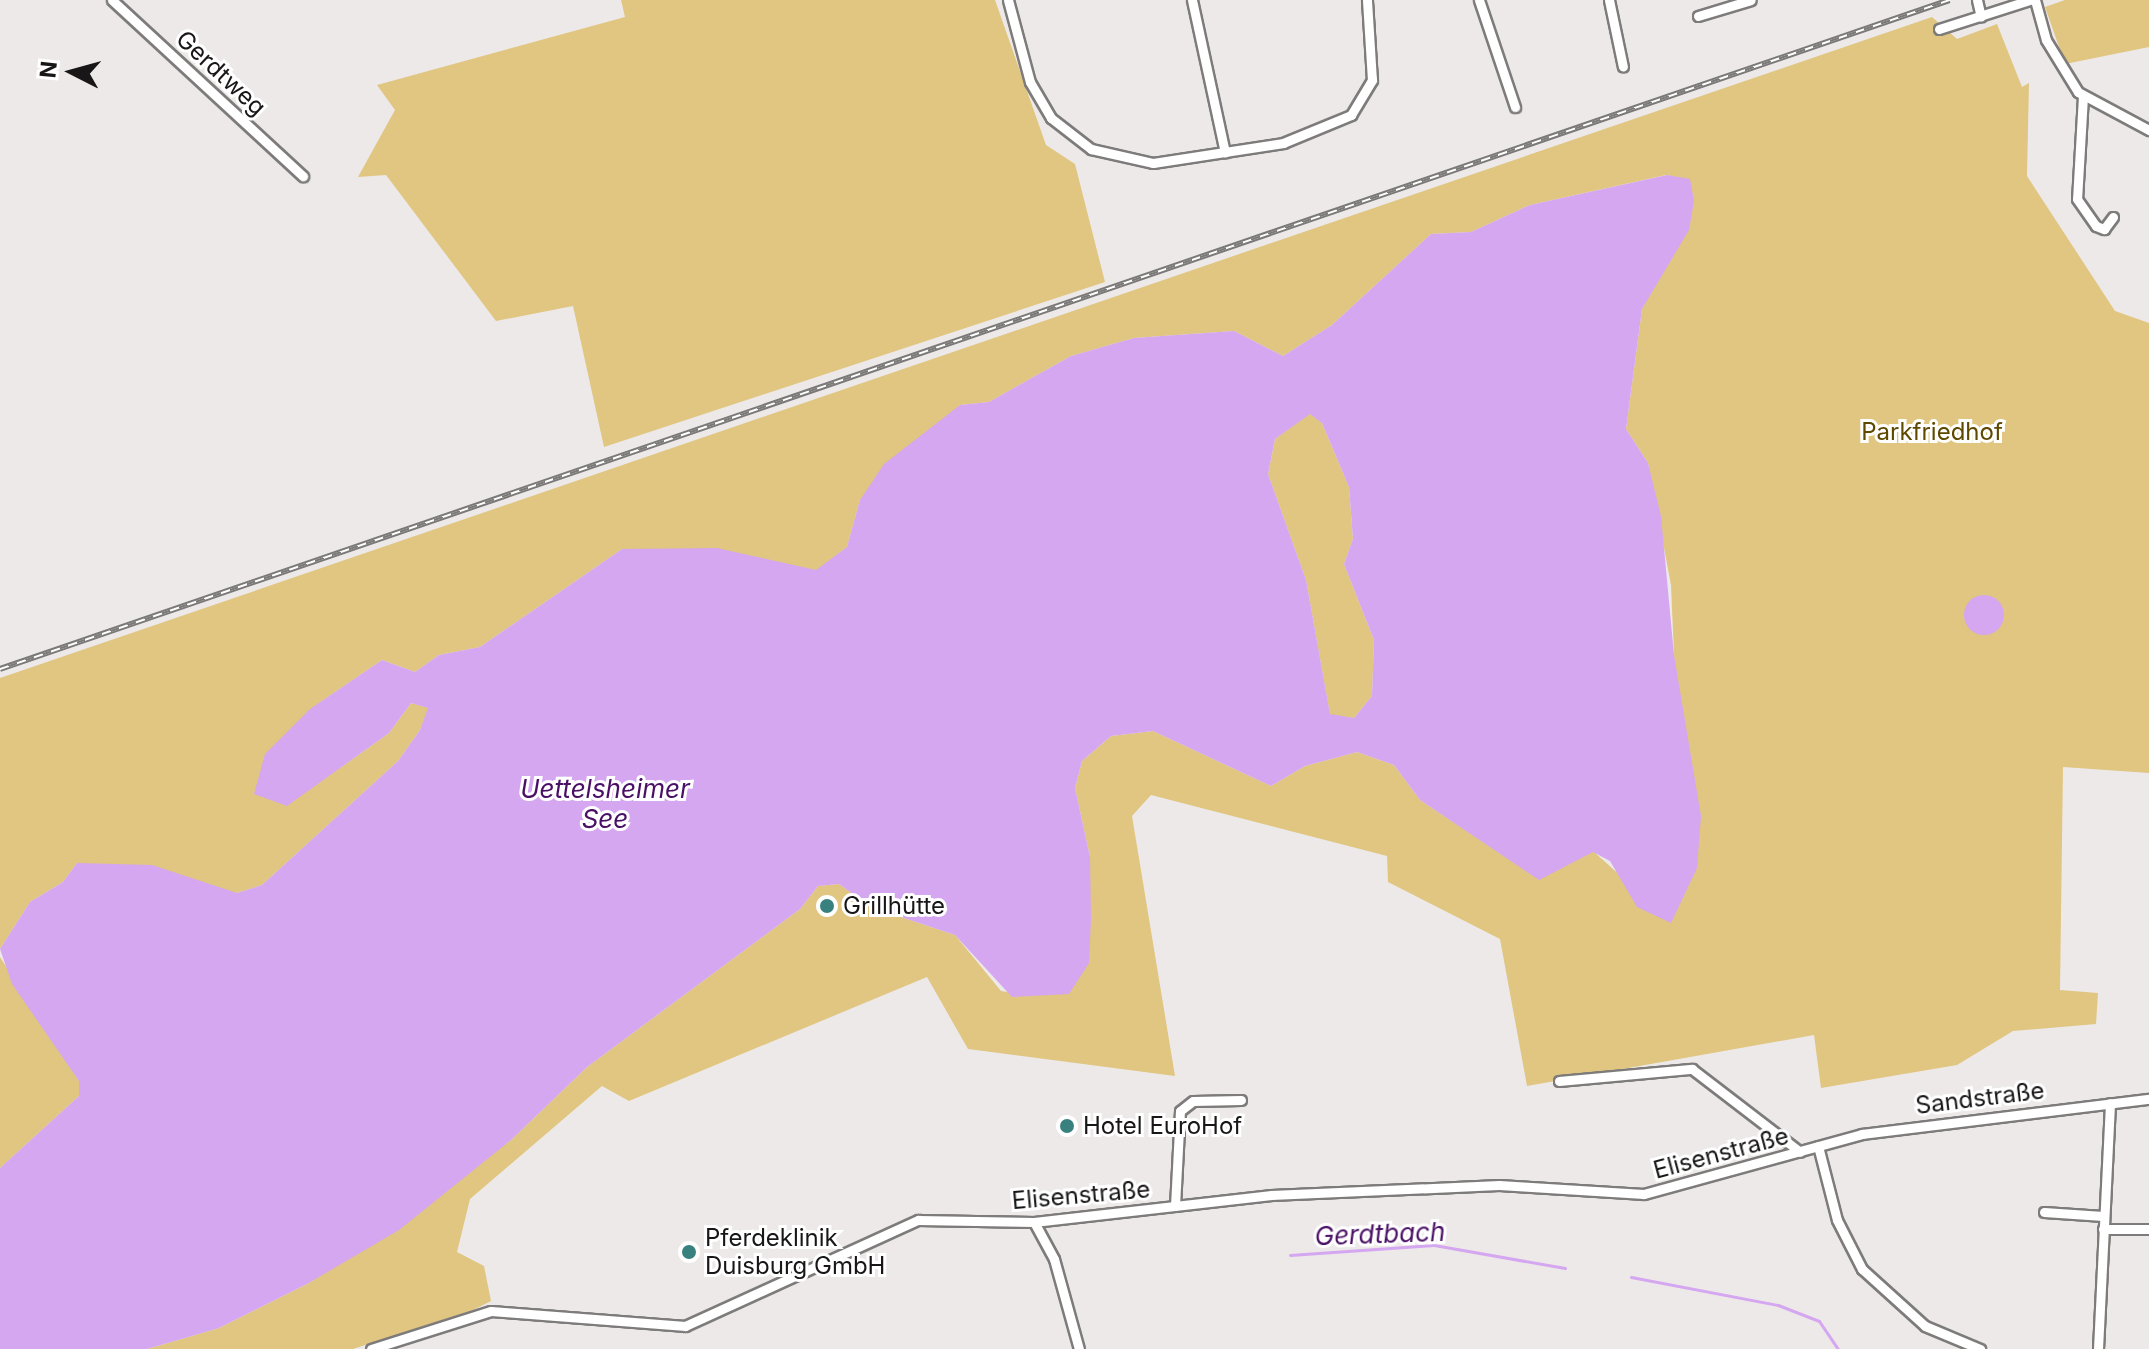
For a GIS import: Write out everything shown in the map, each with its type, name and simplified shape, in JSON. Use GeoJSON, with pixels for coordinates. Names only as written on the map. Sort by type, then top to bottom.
{"type":"FeatureCollection","features":[{"type":"Feature","properties":{"kind":"street","name":"Gerdtweg"},"geometry":{"type":"LineString","coordinates":[[112,0],[303,176]]}},
{"type":"Feature","properties":{"kind":"street"},"geometry":{"type":"LineString","coordinates":[[1008,0],[1030,82],[1070,135],[1128,161],[1225,152],[1313,135],[1361,106],[1373,70],[1367,0]]}},
{"type":"Feature","properties":{"kind":"street"},"geometry":{"type":"LineString","coordinates":[[1192,0],[1225,152]]}},
{"type":"Feature","properties":{"kind":"street"},"geometry":{"type":"LineString","coordinates":[[1479,0],[1515,107]]}},
{"type":"Feature","properties":{"kind":"street"},"geometry":{"type":"LineString","coordinates":[[1609,0],[1623,67]]}},
{"type":"Feature","properties":{"kind":"street"},"geometry":{"type":"LineString","coordinates":[[1977,0],[1981,17]]}},
{"type":"Feature","properties":{"kind":"street"},"geometry":{"type":"LineString","coordinates":[[1939,29],[2033,0],[2046,40],[2083,96],[2149,130]]}},
{"type":"Feature","properties":{"kind":"street"},"geometry":{"type":"LineString","coordinates":[[1698,16],[1745,1]]}},
{"type":"Feature","properties":{"kind":"street"},"geometry":{"type":"LineString","coordinates":[[2083,96],[2077,199],[2096,226],[2104,229],[2113,217]]}},
{"type":"Feature","properties":{"kind":"street"},"geometry":{"type":"LineString","coordinates":[[1559,1081],[1692,1069],[1800,1152]]}},
{"type":"Feature","properties":{"kind":"street","name":"Sandstraße"},"geometry":{"type":"LineString","coordinates":[[1818,1146],[1887,1129],[2149,1099]]}},
{"type":"Feature","properties":{"kind":"street"},"geometry":{"type":"LineString","coordinates":[[1175,1206],[1180,1111],[1193,1101],[1241,1100]]}},
{"type":"Feature","properties":{"kind":"street"},"geometry":{"type":"LineString","coordinates":[[2098,1349],[2110,1103]]}},
{"type":"Feature","properties":{"kind":"street"},"geometry":{"type":"LineString","coordinates":[[1818,1146],[1837,1220],[1862,1269],[1901,1308],[1954,1345],[1980,1349]]}},
{"type":"Feature","properties":{"kind":"street","name":"Elisenstraße"},"geometry":{"type":"LineString","coordinates":[[371,1349],[491,1311],[685,1326],[908,1222],[1034,1222],[1175,1206],[1499,1185],[1644,1194],[1818,1146]]}},
{"type":"Feature","properties":{"kind":"street"},"geometry":{"type":"LineString","coordinates":[[2044,1212],[2103,1216]]}},
{"type":"Feature","properties":{"kind":"street"},"geometry":{"type":"LineString","coordinates":[[1034,1222],[1054,1259],[1079,1349]]}},
{"type":"Feature","properties":{"kind":"street"},"geometry":{"type":"LineString","coordinates":[[2103,1229],[2149,1229]]}},
{"type":"Feature","properties":{"kind":"green space"},"geometry":{"type":"Polygon","coordinates":[[[621,0],[995,0],[1046,145],[1075,164],[1105,282],[604,447],[573,306],[496,321],[386,175],[358,177],[395,110],[377,85],[625,17],[621,0]]]}},
{"type":"Feature","properties":{"kind":"green space"},"geometry":{"type":"Polygon","coordinates":[[[2065,0],[2149,0],[2149,47],[2065,64],[2045,7],[2065,0]]]}},
{"type":"Feature","properties":{"kind":"green space","name":"Parkfriedhof"},"geometry":{"type":"Polygon","coordinates":[[[1932,17],[1957,39],[1997,24],[2022,87],[2029,83],[2027,176],[2115,311],[2149,323],[2149,773],[2063,767],[2060,990],[2098,993],[2096,1024],[2013,1031],[1957,1065],[1821,1088],[1814,1035],[1527,1086],[1500,939],[1388,882],[1387,856],[1151,795],[1132,816],[1175,1076],[968,1049],[927,977],[629,1101],[602,1086],[470,1199],[457,1252],[484,1266],[491,1301],[473,1310],[353,1349],[147,1349],[219,1328],[307,1284],[511,1140],[587,1067],[800,909],[818,886],[839,884],[871,907],[955,935],[1001,991],[1034,996],[1090,857],[1075,788],[1082,761],[1111,736],[1153,731],[1271,786],[1305,766],[1357,752],[1394,765],[1420,800],[1539,879],[1593,851],[1623,878],[1674,655],[1671,585],[1648,463],[1626,429],[1642,309],[1663,270],[1690,180],[1666,175],[1530,205],[1471,232],[1431,234],[1332,325],[1283,356],[1234,331],[1134,338],[1071,356],[989,402],[960,405],[860,500],[847,547],[816,571],[622,549],[480,647],[439,655],[415,672],[382,660],[319,703],[340,768],[389,733],[411,703],[429,708],[420,730],[398,761],[262,885],[237,893],[77,863],[63,882],[30,902],[0,949],[0,678],[1932,17]]]}},
{"type":"Feature","properties":{"kind":"green space"},"geometry":{"type":"Polygon","coordinates":[[[1310,413],[1322,423],[1349,487],[1353,539],[1344,564],[1374,640],[1372,696],[1354,718],[1330,715],[1306,580],[1268,474],[1275,439],[1310,413]]]}},
{"type":"Feature","properties":{"kind":"green space"},"geometry":{"type":"Polygon","coordinates":[[[0,957],[79,1081],[79,1096],[0,1168],[0,957]]]}},
{"type":"Feature","properties":{"kind":"water","name":"Uettelsheimer See"},"geometry":{"type":"Polygon","coordinates":[[[1667,175],[1690,179],[1694,201],[1689,230],[1642,309],[1626,429],[1648,463],[1661,516],[1674,655],[1701,816],[1697,868],[1671,923],[1637,907],[1610,861],[1593,852],[1539,880],[1420,800],[1394,765],[1357,752],[1305,766],[1271,786],[1153,731],[1111,736],[1082,761],[1075,788],[1090,857],[1091,919],[1089,963],[1069,994],[1012,997],[955,935],[871,907],[839,884],[818,886],[800,909],[587,1067],[511,1140],[399,1230],[307,1284],[219,1328],[147,1349],[0,1349],[0,1168],[79,1096],[79,1081],[12,984],[0,949],[30,902],[63,882],[77,863],[152,865],[237,893],[262,885],[398,761],[420,730],[428,708],[411,703],[389,733],[287,806],[254,794],[265,754],[310,709],[382,660],[415,672],[439,655],[480,647],[622,549],[717,548],[816,570],[847,547],[860,500],[884,464],[960,405],[989,402],[1071,356],[1134,338],[1234,331],[1283,356],[1332,325],[1431,234],[1471,232],[1530,205],[1667,175]],[[1310,414],[1275,439],[1268,474],[1306,580],[1330,714],[1354,718],[1372,696],[1374,640],[1344,564],[1353,539],[1349,487],[1322,423],[1310,414]]]}},
{"type":"Feature","properties":{"kind":"water"},"geometry":{"type":"Polygon","coordinates":[[[1984,595],[1998,601],[2004,615],[1998,629],[1984,635],[1970,629],[1964,615],[1970,601],[1984,595]]]}},
{"type":"Feature","properties":{"kind":"waterway","name":"Gerdtbach"},"geometry":{"type":"LineString","coordinates":[[1290,1255],[1434,1245],[1565,1268]]}},
{"type":"Feature","properties":{"kind":"waterway","name":"Gerdtbach"},"geometry":{"type":"LineString","coordinates":[[1631,1277],[1778,1305],[1819,1321],[1838,1349]]}},
{"type":"Feature","properties":{"kind":"railway"},"geometry":{"type":"LineString","coordinates":[[0,669],[1949,0]]}},
{"type":"Feature","properties":{"kind":"place","name":"Grillhütte"},"geometry":{"type":"Point","coordinates":[827,906]}},
{"type":"Feature","properties":{"kind":"place","name":"Hotel EuroHof"},"geometry":{"type":"Point","coordinates":[1067,1126]}},
{"type":"Feature","properties":{"kind":"place","name":"Pferdeklinik Duisburg GmbH"},"geometry":{"type":"Point","coordinates":[689,1252]}}]}
